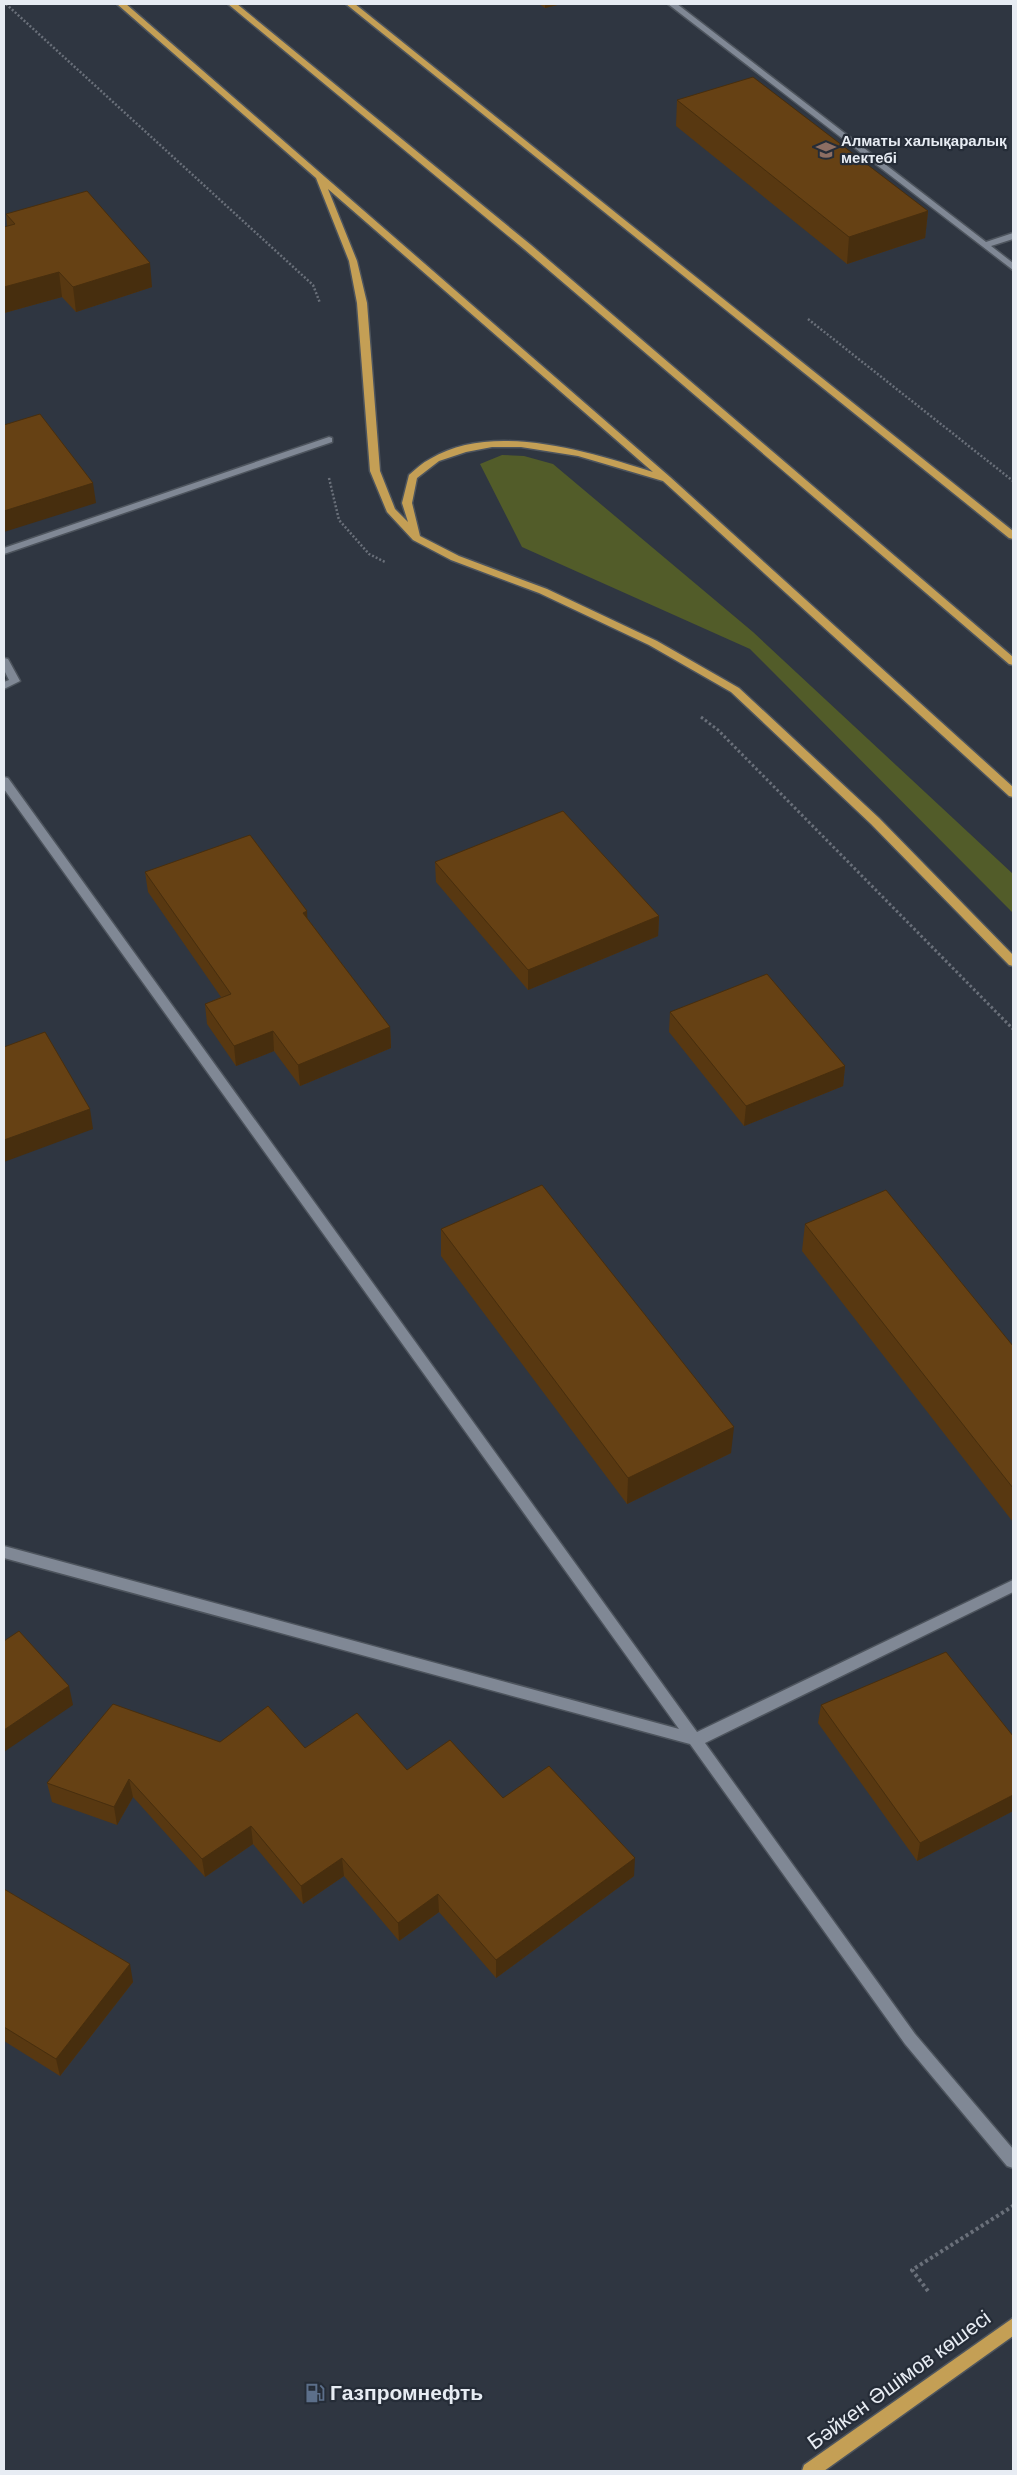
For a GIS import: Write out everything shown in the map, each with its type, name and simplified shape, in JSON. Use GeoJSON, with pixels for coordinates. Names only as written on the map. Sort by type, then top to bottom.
{"type":"FeatureCollection","features":[{"type":"Feature","properties":{"kind":"main road"},"geometry":{"type":"LineString","coordinates":[[121,4],[667,480],[1013,793]]}},
{"type":"Feature","properties":{"kind":"main road"},"geometry":{"type":"LineString","coordinates":[[232,4],[362,109],[761,445],[1013,662]]}},
{"type":"Feature","properties":{"kind":"main road"},"geometry":{"type":"LineString","coordinates":[[350,4],[1013,536]]}},
{"type":"Feature","properties":{"kind":"main road"},"geometry":{"type":"LineString","coordinates":[[319,177],[353,261],[362,303],[375,471],[390,510],[417,538],[455,558],[542,591],[653,643],[735,690],[875,821],[1013,962]]}},
{"type":"Feature","properties":{"kind":"main road"},"geometry":{"type":"LineString","coordinates":[[417,538],[407,503],[412,477],[436,459],[478,446],[520,444],[573,451],[667,480]]}},
{"type":"Feature","properties":{"kind":"main road","name":"Бәйкен Әшімов көшесі"},"geometry":{"type":"LineString","coordinates":[[810,2471],[1013,2326]]}},
{"type":"Feature","properties":{"kind":"street"},"geometry":{"type":"LineString","coordinates":[[672,4],[1013,267]]}},
{"type":"Feature","properties":{"kind":"street"},"geometry":{"type":"LineString","coordinates":[[985,245],[1013,236]]}},
{"type":"Feature","properties":{"kind":"street"},"geometry":{"type":"LineString","coordinates":[[4,551],[329,440]]}},
{"type":"Feature","properties":{"kind":"street"},"geometry":{"type":"LineString","coordinates":[[4,661],[15,680],[4,686]]}},
{"type":"Feature","properties":{"kind":"street"},"geometry":{"type":"LineString","coordinates":[[4,781],[910,2039],[1013,2161]]}},
{"type":"Feature","properties":{"kind":"street"},"geometry":{"type":"LineString","coordinates":[[4,1552],[696,1740],[1013,1586]]}},
{"type":"Feature","properties":{"kind":"path"},"geometry":{"type":"LineString","coordinates":[[6,4],[152,138]]}},
{"type":"Feature","properties":{"kind":"path"},"geometry":{"type":"LineString","coordinates":[[928,2291],[912,2270],[1013,2206]]}},
{"type":"Feature","properties":{"kind":"green space"},"geometry":{"type":"Polygon","coordinates":[[[502,455],[524,456],[553,464],[753,632],[1013,874],[1013,913],[750,649],[522,547],[480,464],[502,455]]]}},
{"type":"Feature","properties":{"kind":"building"},"geometry":{"type":"Polygon","coordinates":[[[753,77],[928,211],[849,237],[677,100],[753,77]]]}},
{"type":"Feature","properties":{"kind":"building"},"geometry":{"type":"Polygon","coordinates":[[[87,191],[150,263],[73,287],[59,272],[4,287],[4,227],[15,224],[6,214],[87,191]]]}},
{"type":"Feature","properties":{"kind":"building"},"geometry":{"type":"Polygon","coordinates":[[[40,414],[93,483],[4,511],[4,425],[40,414]]]}},
{"type":"Feature","properties":{"kind":"building"},"geometry":{"type":"Polygon","coordinates":[[[563,811],[659,916],[528,970],[435,862],[563,811]]]}},
{"type":"Feature","properties":{"kind":"building"},"geometry":{"type":"Polygon","coordinates":[[[250,835],[307,911],[303,913],[390,1027],[298,1065],[273,1031],[234,1046],[205,1004],[231,994],[145,872],[250,835]]]}},
{"type":"Feature","properties":{"kind":"building"},"geometry":{"type":"Polygon","coordinates":[[[767,974],[845,1066],[746,1106],[670,1012],[767,974]]]}},
{"type":"Feature","properties":{"kind":"building"},"geometry":{"type":"Polygon","coordinates":[[[45,1032],[90,1109],[4,1140],[4,1047],[45,1032]]]}},
{"type":"Feature","properties":{"kind":"building"},"geometry":{"type":"Polygon","coordinates":[[[542,1185],[734,1427],[628,1478],[441,1229],[542,1185]]]}},
{"type":"Feature","properties":{"kind":"building"},"geometry":{"type":"Polygon","coordinates":[[[886,1190],[1013,1346],[1013,1488],[805,1224],[886,1190]]]}},
{"type":"Feature","properties":{"kind":"building"},"geometry":{"type":"Polygon","coordinates":[[[19,1631],[69,1686],[4,1730],[4,1641],[19,1631]]]}},
{"type":"Feature","properties":{"kind":"building"},"geometry":{"type":"Polygon","coordinates":[[[946,1652],[1013,1736],[1013,1795],[920,1843],[821,1705],[946,1652]]]}},
{"type":"Feature","properties":{"kind":"building"},"geometry":{"type":"Polygon","coordinates":[[[113,1704],[220,1742],[268,1706],[305,1748],[357,1713],[407,1770],[450,1740],[503,1798],[549,1766],[635,1858],[496,1960],[438,1894],[398,1923],[342,1858],[301,1886],[251,1826],[202,1859],[129,1779],[114,1807],[47,1783],[113,1704]]]}},
{"type":"Feature","properties":{"kind":"building"},"geometry":{"type":"Polygon","coordinates":[[[4,1889],[130,1964],[56,2059],[4,2027],[4,1889]]]}},
{"type":"Feature","properties":{"kind":"place","name":"Алматы халықаралық мектебі"},"geometry":{"type":"Point","coordinates":[826,150]}},
{"type":"Feature","properties":{"kind":"place","name":"Газпромнефть"},"geometry":{"type":"Point","coordinates":[315,2393]}}]}
